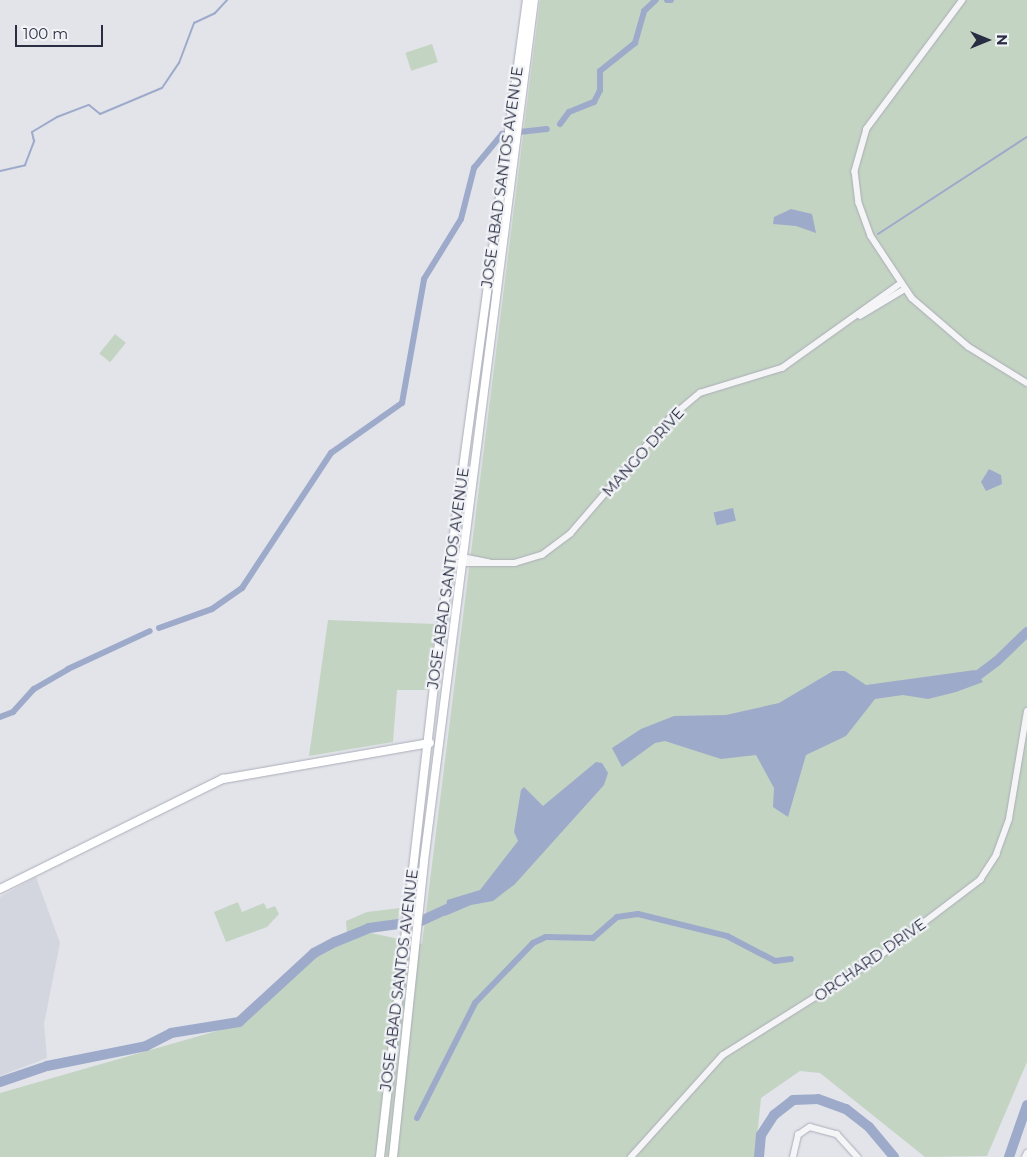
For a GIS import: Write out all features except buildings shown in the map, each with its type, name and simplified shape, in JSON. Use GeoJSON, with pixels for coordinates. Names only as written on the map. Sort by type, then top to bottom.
{"type":"FeatureCollection","features":[{"type":"Feature","properties":{"kind":"main road","name":"JOSE ABAD SANTOS AVENUE"},"geometry":{"type":"LineString","coordinates":[[515,126],[527,0]]}},
{"type":"Feature","properties":{"kind":"main road","name":"JOSE ABAD SANTOS AVENUE"},"geometry":{"type":"LineString","coordinates":[[393,1157],[419,910],[461,560],[513,140],[534,0]]}},
{"type":"Feature","properties":{"kind":"main road","name":"JOSE ABAD SANTOS AVENUE"},"geometry":{"type":"LineString","coordinates":[[380,1157],[427,743],[498,194],[513,140]]}},
{"type":"Feature","properties":{"kind":"main road"},"geometry":{"type":"LineString","coordinates":[[0,889],[224,780],[427,743],[439,744]]}},
{"type":"Feature","properties":{"kind":"street"},"geometry":{"type":"LineString","coordinates":[[963,0],[878,111],[859,148],[855,171],[859,203],[872,236],[903,286],[969,347],[1027,383]]}},
{"type":"Feature","properties":{"kind":"street","name":"MANGO DRIVE"},"geometry":{"type":"LineString","coordinates":[[452,559],[494,563],[533,559],[562,541],[670,418],[700,392],[782,368],[903,286]]}},
{"type":"Feature","properties":{"kind":"street","name":"ORCHARD DRIVE"},"geometry":{"type":"LineString","coordinates":[[631,1157],[723,1056],[876,959],[980,880],[996,855],[1009,818],[1027,711]]}},
{"type":"Feature","properties":{"kind":"street"},"geometry":{"type":"LineString","coordinates":[[793,1157],[798,1135],[810,1127],[837,1134],[858,1157]]}},
{"type":"Feature","properties":{"kind":"street"},"geometry":{"type":"LineString","coordinates":[[1025,1157],[1027,1153]]}},
{"type":"Feature","properties":{"kind":"shaded area"},"geometry":{"type":"Polygon","coordinates":[[[36,877],[60,943],[44,1024],[47,1058],[0,1076],[0,897],[36,877]]]}},
{"type":"Feature","properties":{"kind":"green space"},"geometry":{"type":"Polygon","coordinates":[[[540,0],[1027,0],[1027,1062],[987,1156],[925,1157],[820,1073],[800,1071],[761,1098],[755,1157],[0,1157],[0,1093],[241,1024],[318,956],[345,942],[371,933],[422,944],[540,0]]]}},
{"type":"Feature","properties":{"kind":"green space"},"geometry":{"type":"Polygon","coordinates":[[[432,44],[438,62],[411,71],[405,53],[432,44]]]}},
{"type":"Feature","properties":{"kind":"green space"},"geometry":{"type":"Polygon","coordinates":[[[115,334],[126,343],[110,362],[99,353],[115,334]]]}},
{"type":"Feature","properties":{"kind":"green space"},"geometry":{"type":"Polygon","coordinates":[[[328,620],[436,624],[428,690],[397,690],[393,742],[309,756],[328,620]]]}},
{"type":"Feature","properties":{"kind":"green space"},"geometry":{"type":"Polygon","coordinates":[[[238,902],[242,912],[264,903],[267,909],[275,906],[279,914],[267,927],[226,942],[214,912],[238,902]]]}},
{"type":"Feature","properties":{"kind":"green space"},"geometry":{"type":"Polygon","coordinates":[[[400,908],[398,919],[347,934],[346,921],[367,912],[400,908]]]}},
{"type":"Feature","properties":{"kind":"water"},"geometry":{"type":"Polygon","coordinates":[[[791,209],[812,214],[816,233],[796,226],[773,224],[774,217],[791,209]]]}},
{"type":"Feature","properties":{"kind":"water"},"geometry":{"type":"Polygon","coordinates":[[[989,469],[1001,475],[1002,484],[986,491],[981,482],[989,469]]]}},
{"type":"Feature","properties":{"kind":"water"},"geometry":{"type":"Polygon","coordinates":[[[733,508],[736,521],[716,525],[714,512],[733,508]]]}},
{"type":"Feature","properties":{"kind":"water"},"geometry":{"type":"Polygon","coordinates":[[[975,670],[983,682],[956,692],[928,699],[903,695],[875,699],[846,736],[806,755],[788,817],[773,807],[774,788],[756,755],[721,759],[665,741],[655,743],[622,767],[612,748],[641,729],[674,716],[726,715],[779,703],[833,671],[845,671],[866,685],[975,670]]]}},
{"type":"Feature","properties":{"kind":"water"},"geometry":{"type":"Polygon","coordinates":[[[596,762],[602,763],[608,773],[604,785],[515,884],[493,901],[471,905],[445,916],[447,900],[480,890],[518,841],[514,832],[521,790],[524,787],[543,806],[596,762]]]}},
{"type":"Feature","properties":{"kind":"waterway"},"geometry":{"type":"LineString","coordinates":[[0,171],[25,165],[34,141],[32,132],[57,117],[89,105],[100,114],[162,88],[179,63],[194,23],[215,13],[227,0]]}},
{"type":"Feature","properties":{"kind":"waterway"},"geometry":{"type":"LineString","coordinates":[[560,124],[569,112],[594,102],[600,90],[600,71],[635,43],[644,11],[656,0]]}},
{"type":"Feature","properties":{"kind":"waterway"},"geometry":{"type":"LineString","coordinates":[[159,628],[212,609],[242,588],[331,453],[402,403],[424,279],[461,219],[474,168],[502,134],[547,129]]}},
{"type":"Feature","properties":{"kind":"waterway"},"geometry":{"type":"LineString","coordinates":[[878,234],[1027,137]]}},
{"type":"Feature","properties":{"kind":"waterway"},"geometry":{"type":"LineString","coordinates":[[0,717],[13,712],[34,689],[68,669],[150,631]]}},
{"type":"Feature","properties":{"kind":"waterway"},"geometry":{"type":"LineString","coordinates":[[968,678],[977,676],[997,661],[1027,632]]}},
{"type":"Feature","properties":{"kind":"waterway"},"geometry":{"type":"LineString","coordinates":[[0,1082],[47,1066],[146,1046],[171,1033],[239,1022],[314,953],[369,928],[421,921],[456,905]]}},
{"type":"Feature","properties":{"kind":"waterway"},"geometry":{"type":"LineString","coordinates":[[417,1118],[475,1003],[533,943],[546,937],[593,938],[617,917],[638,914],[727,936],[775,961],[791,959]]}},
{"type":"Feature","properties":{"kind":"waterway"},"geometry":{"type":"LineString","coordinates":[[759,1157],[761,1135],[774,1115],[793,1100],[818,1099],[846,1109],[869,1127],[894,1157]]}},
{"type":"Feature","properties":{"kind":"waterway"},"geometry":{"type":"LineString","coordinates":[[1009,1157],[1027,1105]]}}]}
